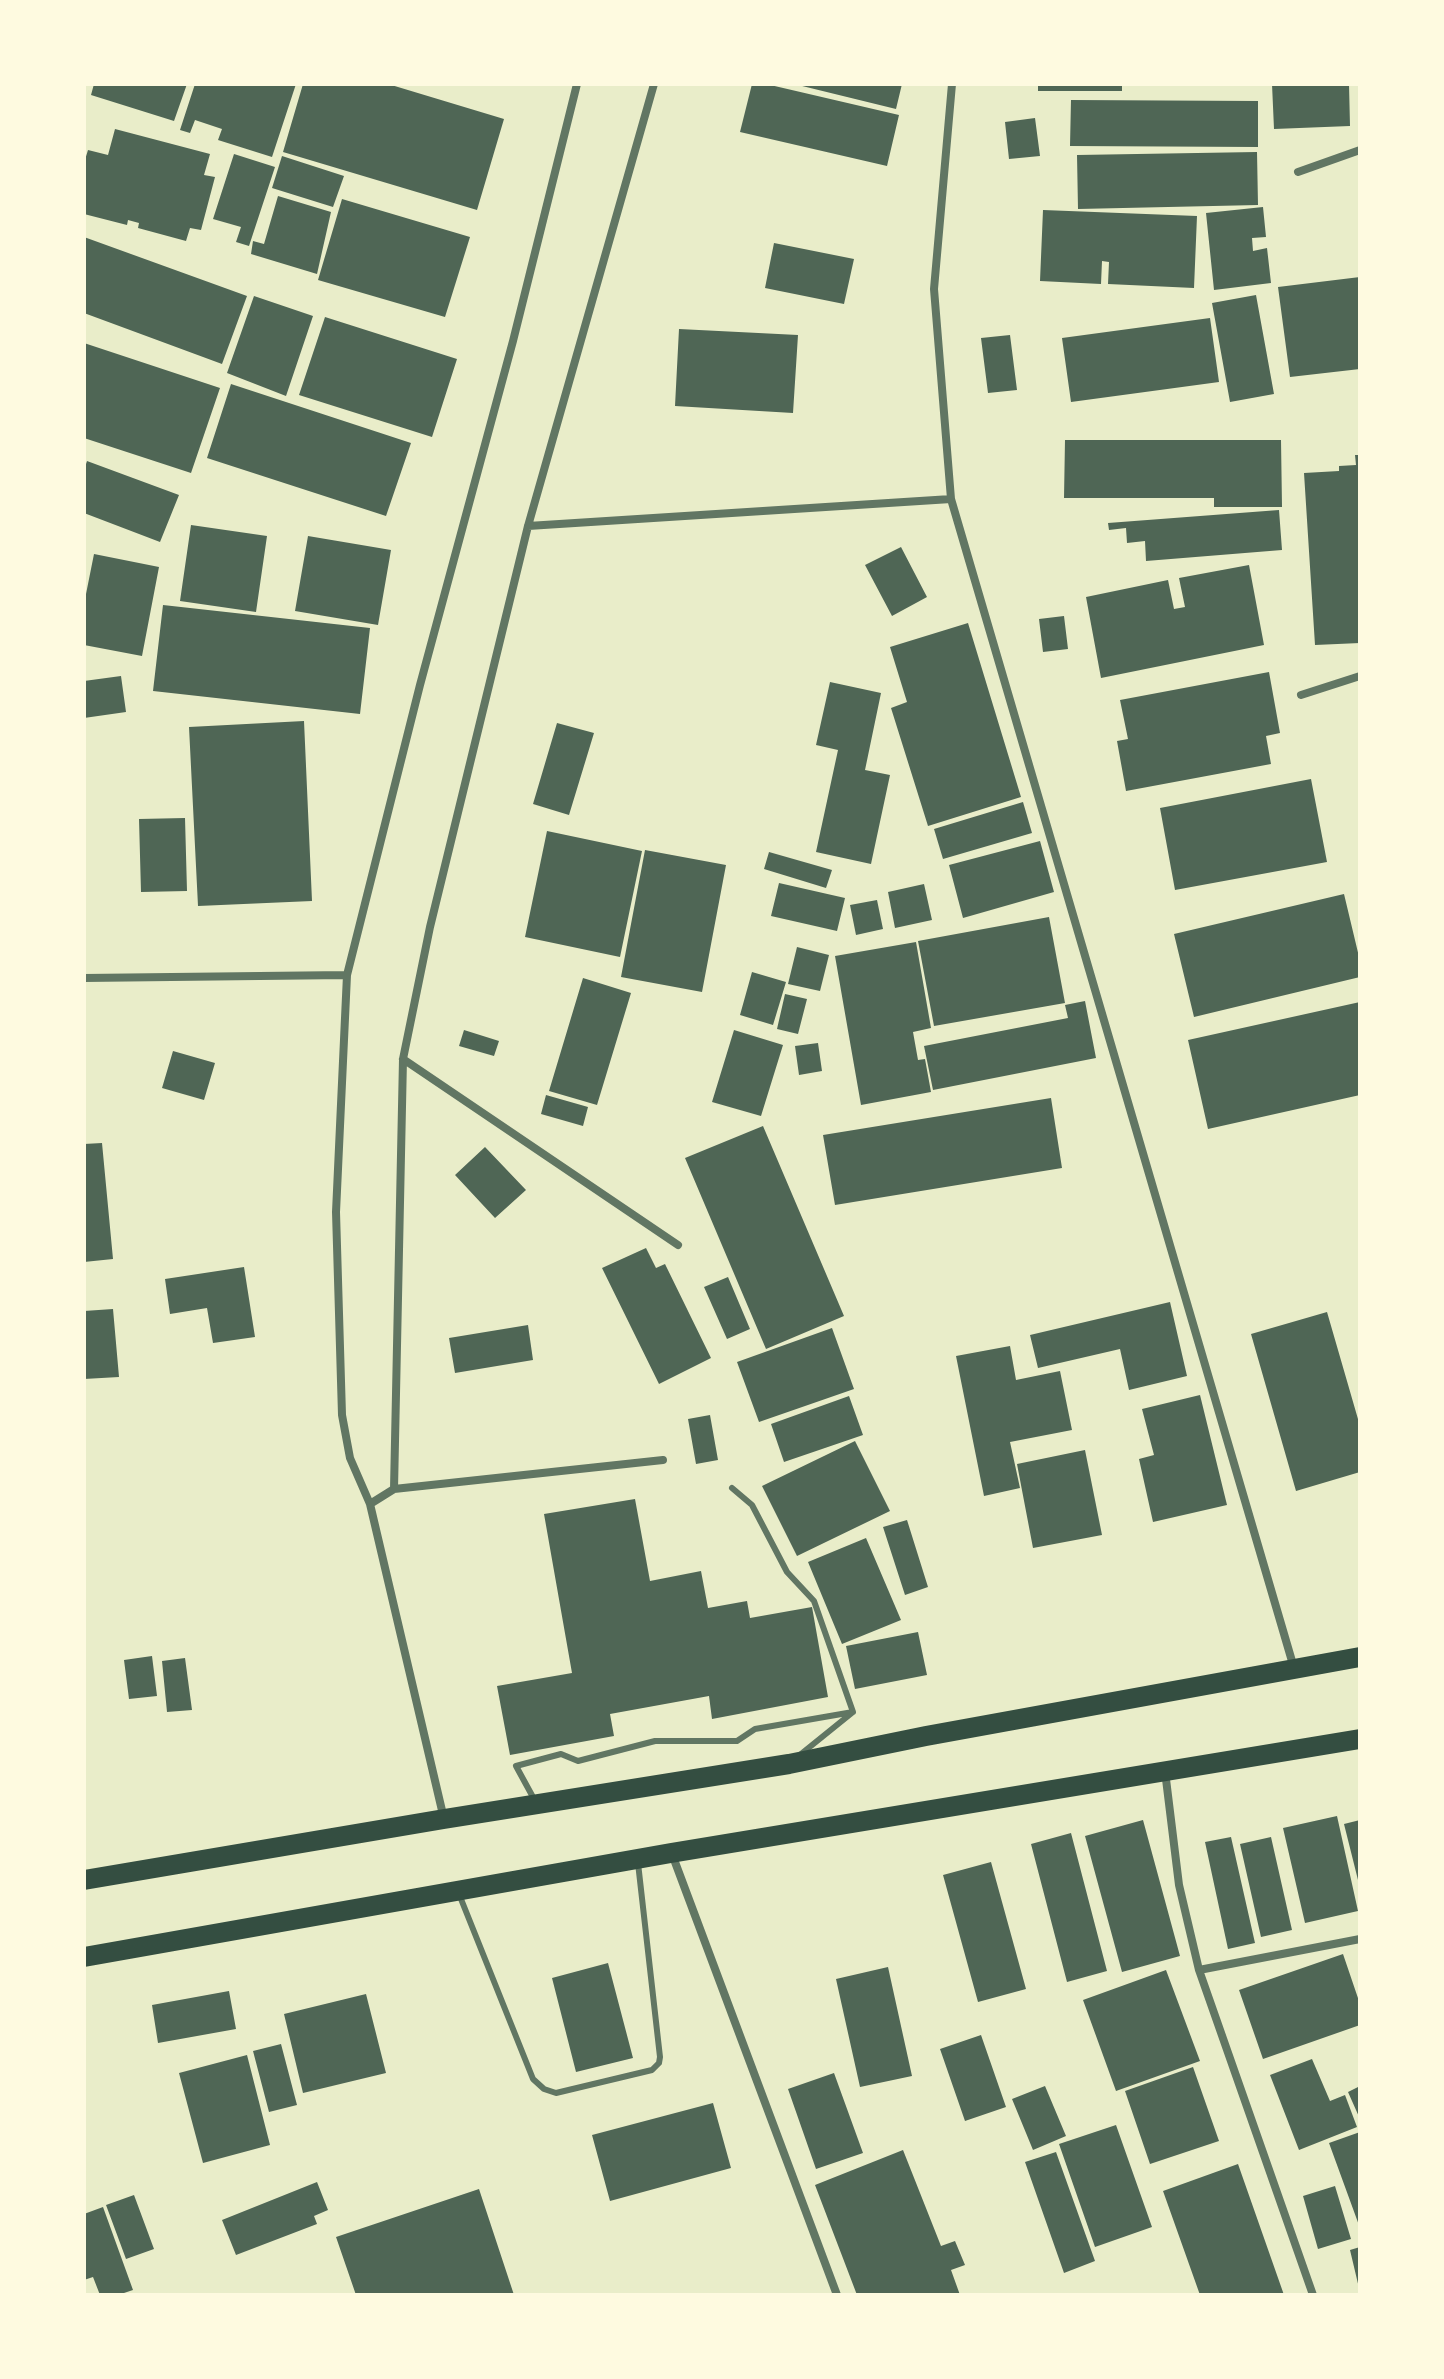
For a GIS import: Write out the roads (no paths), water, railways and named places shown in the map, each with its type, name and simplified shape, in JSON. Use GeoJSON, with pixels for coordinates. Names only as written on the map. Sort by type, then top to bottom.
{"type":"FeatureCollection","features":[{"type":"Feature","properties":{"kind":"main road"},"geometry":{"type":"LineString","coordinates":[[84,1880],[789,1764],[1360,1657]]}},
{"type":"Feature","properties":{"kind":"main road"},"geometry":{"type":"LineString","coordinates":[[84,1957],[671,1853],[1360,1739]]}},
{"type":"Feature","properties":{"kind":"street"},"geometry":{"type":"LineString","coordinates":[[444,1819],[370,1504],[350,1458],[342,1415],[336,1212],[347,975],[577,84]]}},
{"type":"Feature","properties":{"kind":"street"},"geometry":{"type":"LineString","coordinates":[[394,1489],[403,1059],[430,927],[528,526],[654,84]]}},
{"type":"Feature","properties":{"kind":"street"},"geometry":{"type":"LineString","coordinates":[[952,84],[934,289],[951,499],[1295,1670]]}},
{"type":"Feature","properties":{"kind":"street"},"geometry":{"type":"LineString","coordinates":[[1298,172],[1360,150]]}},
{"type":"Feature","properties":{"kind":"street"},"geometry":{"type":"LineString","coordinates":[[528,526],[951,499]]}},
{"type":"Feature","properties":{"kind":"street"},"geometry":{"type":"LineString","coordinates":[[1301,695],[1360,676]]}},
{"type":"Feature","properties":{"kind":"street"},"geometry":{"type":"LineString","coordinates":[[84,978],[347,975]]}},
{"type":"Feature","properties":{"kind":"street"},"geometry":{"type":"LineString","coordinates":[[403,1059],[678,1245]]}},
{"type":"Feature","properties":{"kind":"street"},"geometry":{"type":"LineString","coordinates":[[370,1504],[394,1489],[663,1460]]}},
{"type":"Feature","properties":{"kind":"street"},"geometry":{"type":"LineString","coordinates":[[1165,1770],[1179,1885],[1199,1970],[1313,2295]]}},
{"type":"Feature","properties":{"kind":"street"},"geometry":{"type":"LineString","coordinates":[[671,1853],[837,2295]]}},
{"type":"Feature","properties":{"kind":"street"},"geometry":{"type":"LineString","coordinates":[[1199,1970],[1360,1939]]}},
{"type":"Feature","properties":{"kind":"lane"},"geometry":{"type":"LineString","coordinates":[[732,1488],[752,1505],[787,1572],[814,1601],[853,1712]]}},
{"type":"Feature","properties":{"kind":"lane"},"geometry":{"type":"LineString","coordinates":[[789,1764],[853,1712]]}},
{"type":"Feature","properties":{"kind":"lane"},"geometry":{"type":"LineString","coordinates":[[538,1805],[516,1766],[561,1754],[578,1761],[655,1741],[737,1741],[755,1729],[853,1712]]}},
{"type":"Feature","properties":{"kind":"lane"},"geometry":{"type":"LineString","coordinates":[[457,1891],[533,2079],[544,2089],[556,2093],[652,2070],[659,2063],[638,1859]]}}]}
